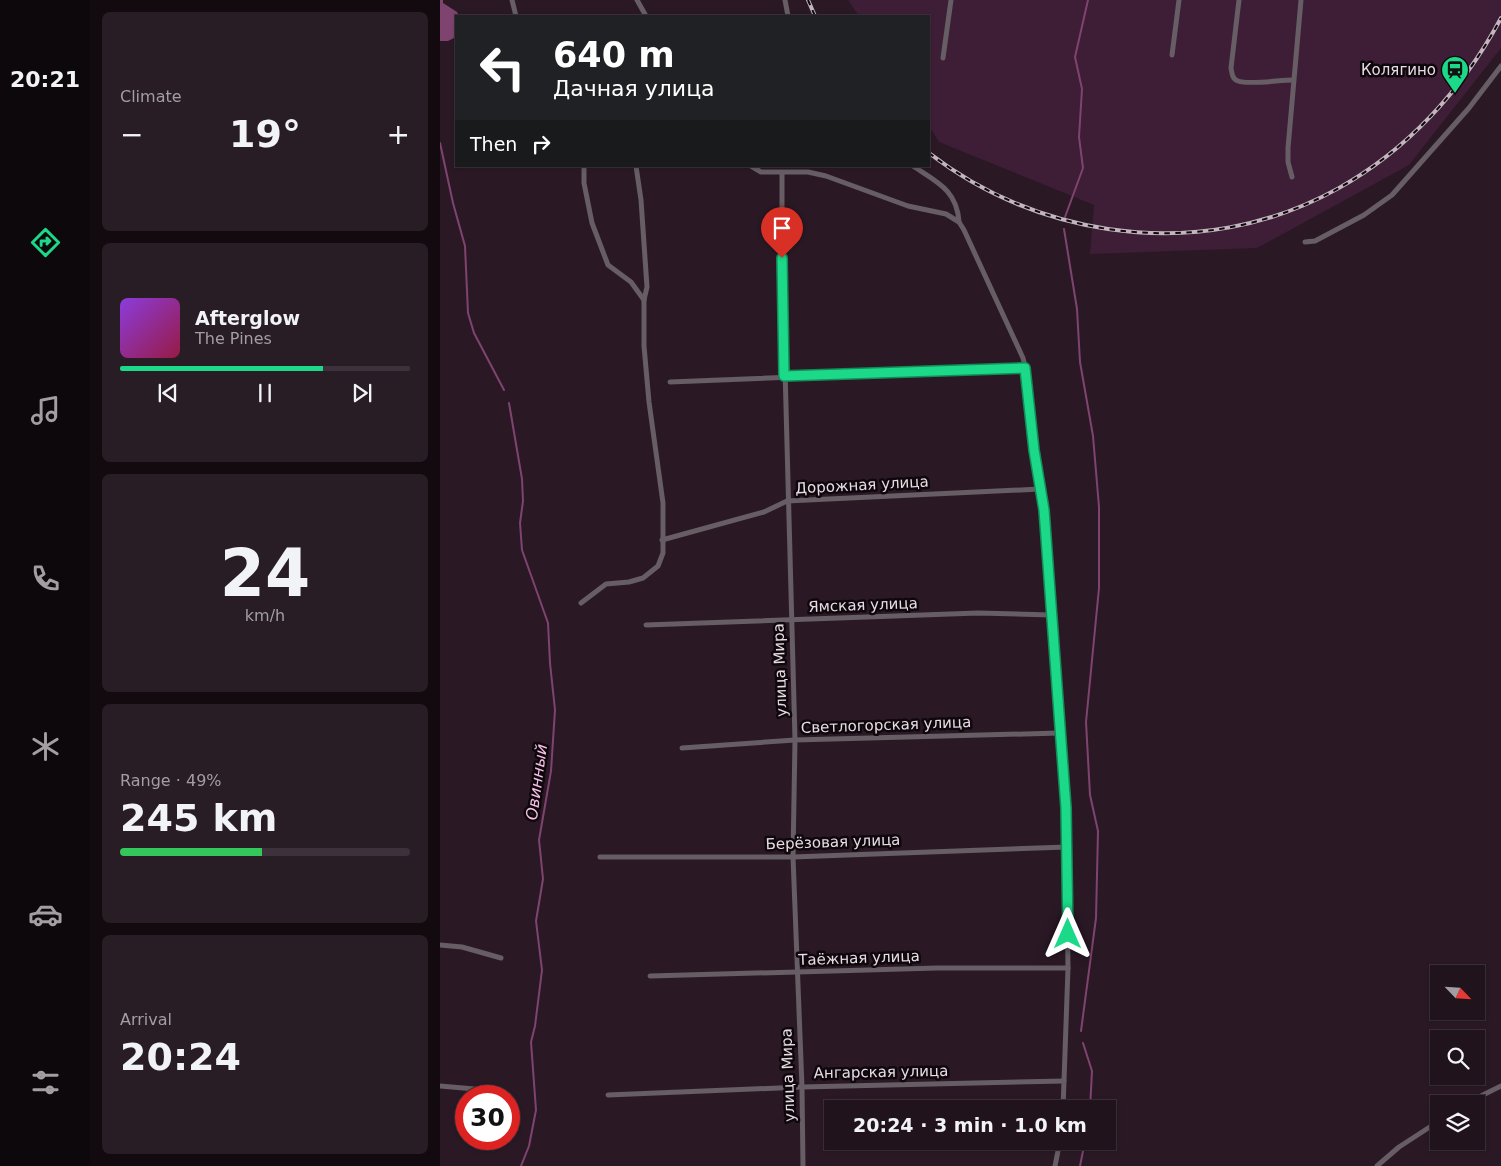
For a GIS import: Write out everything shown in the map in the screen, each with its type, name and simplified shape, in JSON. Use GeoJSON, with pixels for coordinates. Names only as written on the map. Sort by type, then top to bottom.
{"type":"FeatureCollection","features":[{"type":"Feature","properties":{"kind":"street"},"geometry":{"type":"LineString","coordinates":[[512,0],[516,15]]}},
{"type":"Feature","properties":{"kind":"street"},"geometry":{"type":"LineString","coordinates":[[637,0],[645,15]]}},
{"type":"Feature","properties":{"kind":"street"},"geometry":{"type":"LineString","coordinates":[[785,0],[788,15]]}},
{"type":"Feature","properties":{"kind":"street"},"geometry":{"type":"LineString","coordinates":[[943,58],[951,0]]}},
{"type":"Feature","properties":{"kind":"street"},"geometry":{"type":"LineString","coordinates":[[1172,55],[1179,0]]}},
{"type":"Feature","properties":{"kind":"street"},"geometry":{"type":"LineString","coordinates":[[1239,0],[1231,68],[1233,77],[1237,81],[1246,82],[1293,80]]}},
{"type":"Feature","properties":{"kind":"street"},"geometry":{"type":"LineString","coordinates":[[1292,177],[1288,162],[1288,148],[1301,0]]}},
{"type":"Feature","properties":{"kind":"street"},"geometry":{"type":"LineString","coordinates":[[1305,242],[1315,241],[1335,231],[1364,215],[1392,195],[1469,108],[1501,66]]}},
{"type":"Feature","properties":{"kind":"street"},"geometry":{"type":"LineString","coordinates":[[584,167],[584,183],[592,223],[608,265],[631,282],[644,300]]}},
{"type":"Feature","properties":{"kind":"street"},"geometry":{"type":"LineString","coordinates":[[581,603],[606,584],[629,582],[649,573],[661,560],[663,503],[649,402],[644,300],[646,277],[641,200],[636,167]]}},
{"type":"Feature","properties":{"kind":"street"},"geometry":{"type":"LineString","coordinates":[[753,167],[761,172],[817,173],[908,206],[946,214],[959,222]]}},
{"type":"Feature","properties":{"kind":"street"},"geometry":{"type":"LineString","coordinates":[[914,167],[944,187],[954,198],[959,222],[1023,358],[1025,368],[1044,510],[1067,847],[1068,968],[1063,1100]]}},
{"type":"Feature","properties":{"kind":"street","name":"улица Мира"},"geometry":{"type":"LineString","coordinates":[[782,173],[784,376],[794,740],[793,857],[802,1087],[803,1166]]}},
{"type":"Feature","properties":{"kind":"street"},"geometry":{"type":"LineString","coordinates":[[670,382],[784,376],[1025,368]]}},
{"type":"Feature","properties":{"kind":"street","name":"Дорожная улица"},"geometry":{"type":"LineString","coordinates":[[662,540],[764,512],[788,501],[1040,489]]}},
{"type":"Feature","properties":{"kind":"street","name":"Ямская улица"},"geometry":{"type":"LineString","coordinates":[[646,624],[978,613],[1052,615]]}},
{"type":"Feature","properties":{"kind":"street","name":"Светлогорская улица"},"geometry":{"type":"LineString","coordinates":[[682,748],[794,740],[1060,733]]}},
{"type":"Feature","properties":{"kind":"street","name":"Берёзовая улица"},"geometry":{"type":"LineString","coordinates":[[600,857],[793,857],[1067,847]]}},
{"type":"Feature","properties":{"kind":"street"},"geometry":{"type":"LineString","coordinates":[[440,945],[462,947],[501,958]]}},
{"type":"Feature","properties":{"kind":"street","name":"Таёжная улица"},"geometry":{"type":"LineString","coordinates":[[650,976],[937,968],[1068,968]]}},
{"type":"Feature","properties":{"kind":"street","name":"Ангарская улица"},"geometry":{"type":"LineString","coordinates":[[608,1095],[802,1087],[1064,1081]]}},
{"type":"Feature","properties":{"kind":"street"},"geometry":{"type":"LineString","coordinates":[[440,1086],[455,1087]]}},
{"type":"Feature","properties":{"kind":"street"},"geometry":{"type":"LineString","coordinates":[[1483,1095],[1501,1086]]}},
{"type":"Feature","properties":{"kind":"street"},"geometry":{"type":"LineString","coordinates":[[1377,1166],[1399,1147],[1430,1127]]}},
{"type":"Feature","properties":{"kind":"street"},"geometry":{"type":"LineString","coordinates":[[1055,1166],[1058,1150]]}},
{"type":"Feature","properties":{"kind":"shaded area"},"geometry":{"type":"Polygon","coordinates":[[[440,0],[443,0],[443,3],[458,15],[455,15],[455,38],[448,41],[440,41],[440,0]]]}},
{"type":"Feature","properties":{"kind":"shaded area"},"geometry":{"type":"Polygon","coordinates":[[[848,0],[1501,0],[1501,48],[1409,165],[1257,248],[1090,254],[1094,205],[939,142],[930,128],[930,15],[858,15],[848,0]]]}},
{"type":"Feature","properties":{"kind":"waterway"},"geometry":{"type":"LineString","coordinates":[[1065,217],[1083,168],[1079,137],[1082,89],[1075,57],[1088,0]]}},
{"type":"Feature","properties":{"kind":"waterway","name":"Овинный"},"geometry":{"type":"LineString","coordinates":[[440,143],[453,203],[465,246],[468,313],[474,333],[504,390]]}},
{"type":"Feature","properties":{"kind":"waterway"},"geometry":{"type":"LineString","coordinates":[[1064,229],[1077,309],[1080,362],[1093,436],[1099,507],[1099,588],[1086,722],[1090,795],[1098,831],[1096,918],[1081,1031]]}},
{"type":"Feature","properties":{"kind":"waterway","name":"Овинный"},"geometry":{"type":"LineString","coordinates":[[509,403],[522,479],[523,501],[520,523],[522,550],[548,623],[555,710],[551,771],[539,840],[543,879],[536,921],[542,970],[535,1026],[531,1042],[536,1110],[529,1146],[521,1166]]}},
{"type":"Feature","properties":{"kind":"waterway"},"geometry":{"type":"LineString","coordinates":[[1083,1043],[1092,1071],[1090,1100]]}},
{"type":"Feature","properties":{"kind":"waterway"},"geometry":{"type":"LineString","coordinates":[[1080,1166],[1083,1150]]}},
{"type":"Feature","properties":{"kind":"railway"},"geometry":{"type":"LineString","coordinates":[[808,0],[815,15]]}},
{"type":"Feature","properties":{"kind":"railway"},"geometry":{"type":"LineString","coordinates":[[930,154],[991,192],[1037,211],[1084,225],[1108,229],[1170,233],[1230,227],[1286,212],[1338,188],[1386,156],[1430,117],[1468,71],[1501,18]]}},
{"type":"Feature","properties":{"kind":"place","name":"Колягино"},"geometry":{"type":"Point","coordinates":[1455,94]}},
{"type":"Feature","properties":{"kind":"route"},"geometry":{"type":"LineString","coordinates":[[782,258],[784,376],[1025,368],[1028,378],[1034,450],[1044,510],[1066,808],[1068,934]]}}]}
